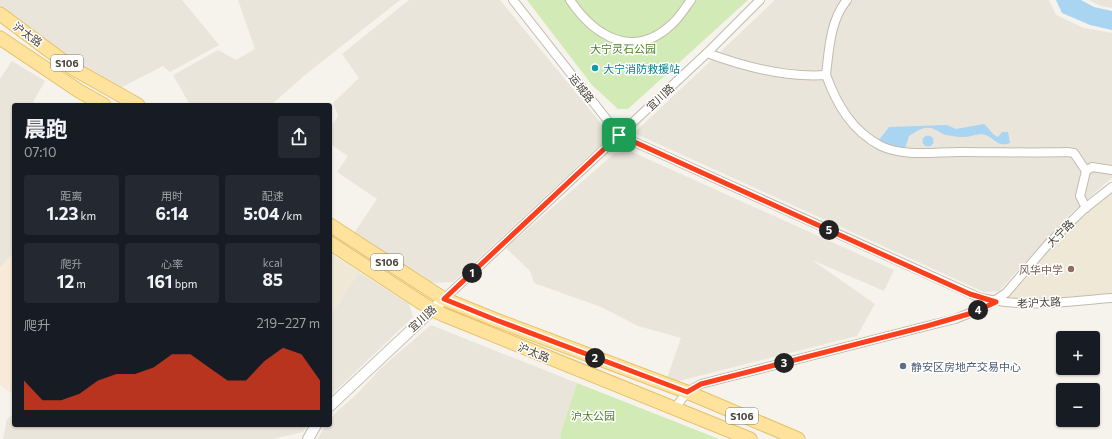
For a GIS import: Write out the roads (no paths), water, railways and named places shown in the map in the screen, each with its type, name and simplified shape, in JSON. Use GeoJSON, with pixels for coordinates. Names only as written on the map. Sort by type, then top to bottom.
{"type":"FeatureCollection","features":[{"type":"Feature","properties":{"kind":"main road","name":"沪太路"},"geometry":{"type":"LineString","coordinates":[[0,14],[74,69],[134,103]]}},
{"type":"Feature","properties":{"kind":"main road","name":"沪太路"},"geometry":{"type":"LineString","coordinates":[[0,38],[79,91],[100,103]]}},
{"type":"Feature","properties":{"kind":"main road","name":"沪太路"},"geometry":{"type":"LineString","coordinates":[[332,226],[444,299],[687,392],[798,439]]}},
{"type":"Feature","properties":{"kind":"main road","name":"沪太路"},"geometry":{"type":"LineString","coordinates":[[332,244],[431,309],[750,439]]}},
{"type":"Feature","properties":{"kind":"street","name":"运城路"},"geometry":{"type":"LineString","coordinates":[[513,0],[619,135],[970,294],[996,302]]}},
{"type":"Feature","properties":{"kind":"street"},"geometry":{"type":"LineString","coordinates":[[570,0],[583,19],[594,28],[610,37],[627,42],[644,42],[663,31],[673,24],[691,0]]}},
{"type":"Feature","properties":{"kind":"street","name":"宜川路"},"geometry":{"type":"LineString","coordinates":[[332,404],[431,309],[444,299],[707,53],[760,0]]}},
{"type":"Feature","properties":{"kind":"street"},"geometry":{"type":"LineString","coordinates":[[847,0],[838,13],[829,50],[826,75],[836,101],[845,116],[860,131],[882,147],[899,151],[921,152],[1067,152],[1074,153],[1086,171]]}},
{"type":"Feature","properties":{"kind":"street"},"geometry":{"type":"LineString","coordinates":[[707,53],[737,64],[760,69],[813,76],[826,75]]}},
{"type":"Feature","properties":{"kind":"street"},"geometry":{"type":"LineString","coordinates":[[1086,208],[1080,196],[1081,186],[1086,171],[1092,168],[1112,170]]}},
{"type":"Feature","properties":{"kind":"street","name":"大宁路"},"geometry":{"type":"LineString","coordinates":[[996,302],[1011,289],[1049,243],[1086,208],[1112,187]]}},
{"type":"Feature","properties":{"kind":"street","name":"老沪太路"},"geometry":{"type":"LineString","coordinates":[[675,408],[687,392],[701,384],[955,319],[996,302],[1018,304],[1112,298]]}},
{"type":"Feature","properties":{"kind":"street"},"geometry":{"type":"LineString","coordinates":[[308,439],[315,427]]}},
{"type":"Feature","properties":{"kind":"water"},"geometry":{"type":"Polygon","coordinates":[[[1056,0],[1081,0],[1094,7],[1112,11],[1112,30],[1090,25],[1062,13],[1056,0]]]}},
{"type":"Feature","properties":{"kind":"water"},"geometry":{"type":"Polygon","coordinates":[[[984,124],[998,137],[1002,132],[1008,132],[1010,143],[1000,144],[988,136],[981,134],[957,137],[943,134],[930,128],[921,129],[909,136],[905,148],[892,146],[879,140],[889,127],[947,125],[956,129],[984,124]]]}},
{"type":"Feature","properties":{"kind":"water"},"geometry":{"type":"Polygon","coordinates":[[[926,136],[930,136],[932,137],[932,145],[926,146],[923,143],[923,139],[926,136]]]}},
{"type":"Feature","properties":{"kind":"place","name":"大宁消防救援站"},"geometry":{"type":"Point","coordinates":[595,68]}},
{"type":"Feature","properties":{"kind":"place","name":"风华中学"},"geometry":{"type":"Point","coordinates":[1071,269]}},
{"type":"Feature","properties":{"kind":"place","name":"静安区房地产交易中心"},"geometry":{"type":"Point","coordinates":[903,366]}},
{"type":"Feature","properties":{"kind":"park label","name":"大宁灵石公园"},"geometry":{"type":"Point","coordinates":[623,48]}},
{"type":"Feature","properties":{"kind":"park label","name":"沪太公园"},"geometry":{"type":"Point","coordinates":[593,415]}}]}
